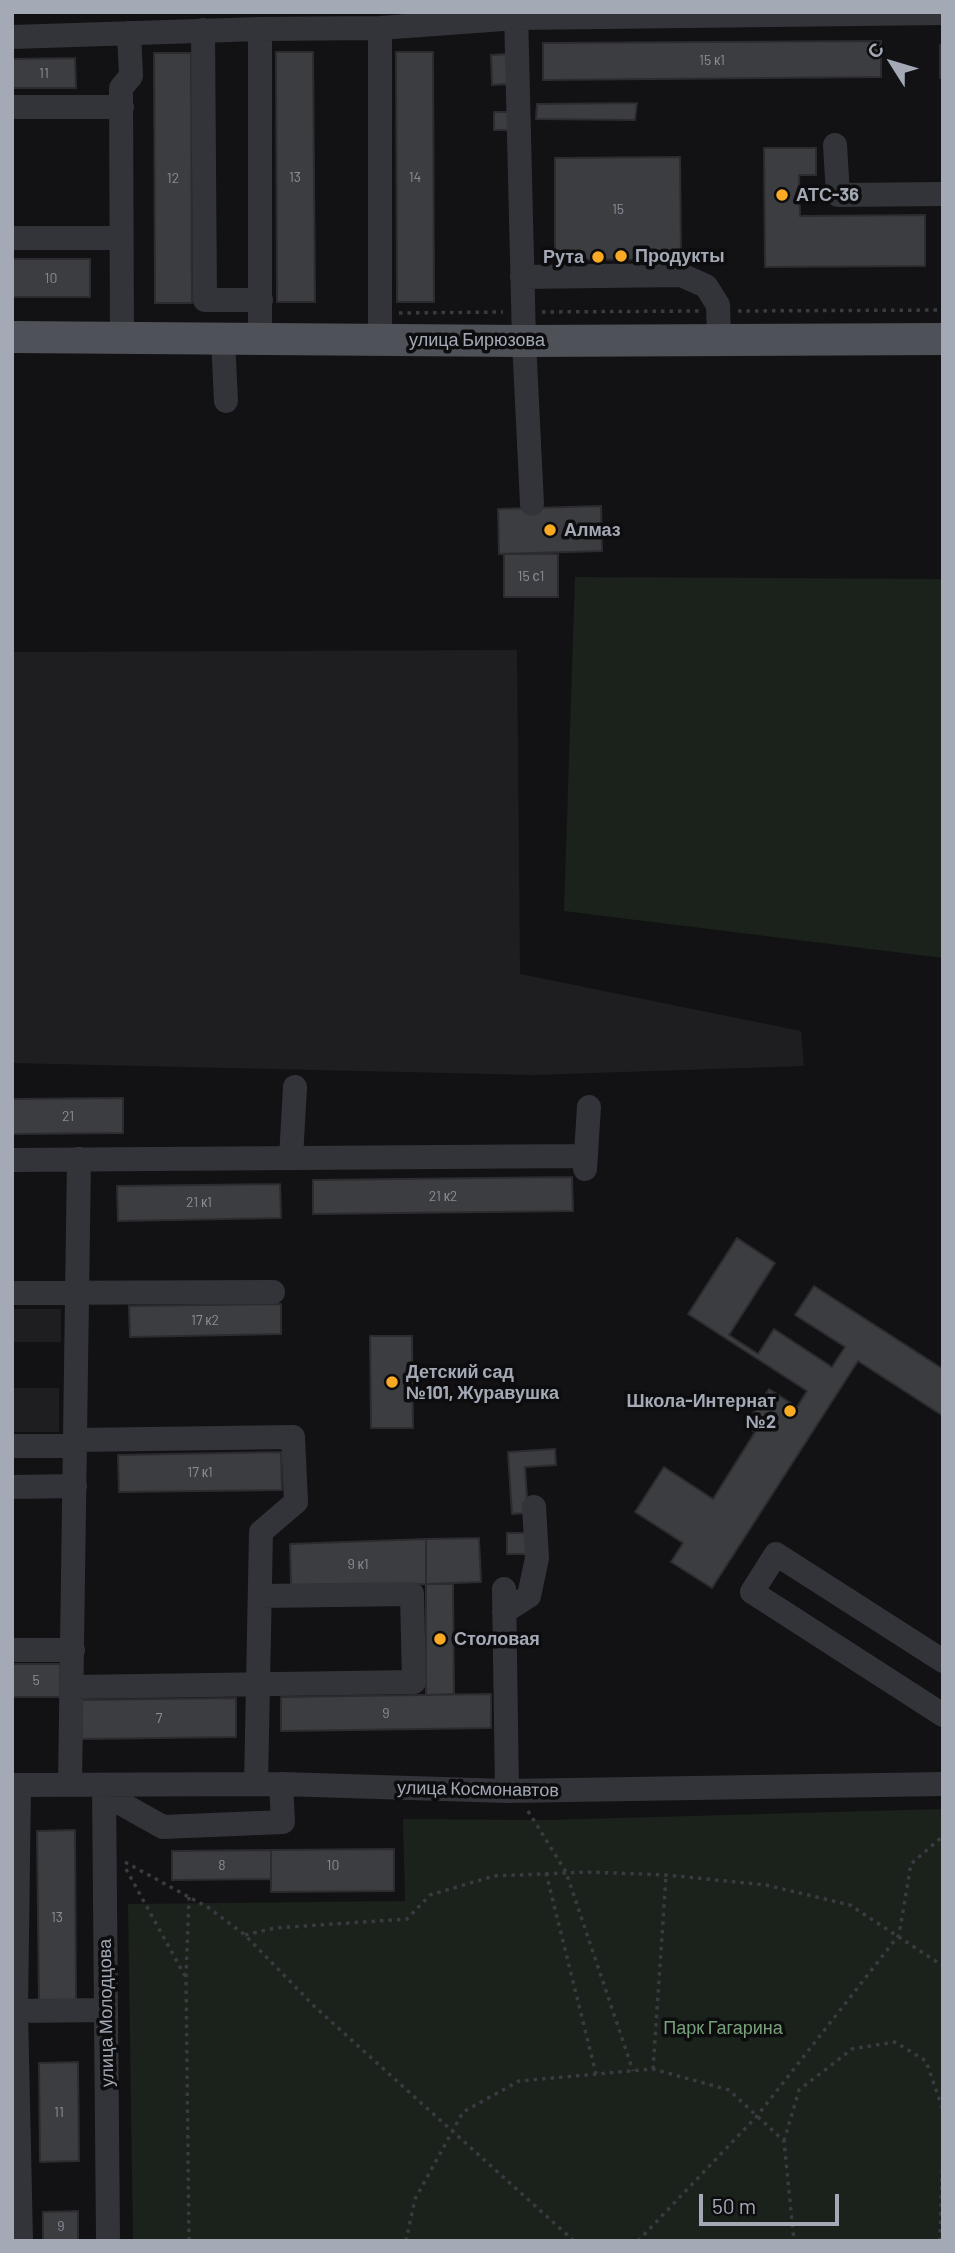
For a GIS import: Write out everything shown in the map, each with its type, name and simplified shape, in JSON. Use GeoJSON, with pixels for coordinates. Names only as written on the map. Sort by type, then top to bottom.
{"type":"FeatureCollection","features":[{"type":"Feature","properties":{"kind":"main road","name":"улица Бирюзова"},"geometry":{"type":"LineString","coordinates":[[12,337],[260,339],[380,326],[719,326],[943,340]]}},
{"type":"Feature","properties":{"kind":"street"},"geometry":{"type":"LineString","coordinates":[[12,37],[203,30],[380,28],[517,15],[943,13]]}},
{"type":"Feature","properties":{"kind":"street"},"geometry":{"type":"LineString","coordinates":[[517,15],[522,277],[531,504]]}},
{"type":"Feature","properties":{"kind":"street"},"geometry":{"type":"LineString","coordinates":[[380,28],[380,326]]}},
{"type":"Feature","properties":{"kind":"street"},"geometry":{"type":"LineString","coordinates":[[260,29],[260,339]]}},
{"type":"Feature","properties":{"kind":"street"},"geometry":{"type":"LineString","coordinates":[[203,30],[205,300],[261,300]]}},
{"type":"Feature","properties":{"kind":"street"},"geometry":{"type":"LineString","coordinates":[[122,338],[121,88],[131,76],[129,33]]}},
{"type":"Feature","properties":{"kind":"street"},"geometry":{"type":"LineString","coordinates":[[12,107],[122,107]]}},
{"type":"Feature","properties":{"kind":"street"},"geometry":{"type":"LineString","coordinates":[[835,145],[838,195],[943,194]]}},
{"type":"Feature","properties":{"kind":"street"},"geometry":{"type":"LineString","coordinates":[[12,239],[121,238]]}},
{"type":"Feature","properties":{"kind":"street"},"geometry":{"type":"LineString","coordinates":[[522,277],[681,275],[706,286],[718,304],[719,326]]}},
{"type":"Feature","properties":{"kind":"street"},"geometry":{"type":"LineString","coordinates":[[223,339],[226,401]]}},
{"type":"Feature","properties":{"kind":"street"},"geometry":{"type":"LineString","coordinates":[[292,1158],[295,1087]]}},
{"type":"Feature","properties":{"kind":"street"},"geometry":{"type":"LineString","coordinates":[[12,1160],[292,1158],[585,1162],[589,1107]]}},
{"type":"Feature","properties":{"kind":"street"},"geometry":{"type":"LineString","coordinates":[[70,1785],[79,1159]]}},
{"type":"Feature","properties":{"kind":"street"},"geometry":{"type":"LineString","coordinates":[[12,1293],[273,1292]]}},
{"type":"Feature","properties":{"kind":"street"},"geometry":{"type":"LineString","coordinates":[[12,1446],[293,1437],[296,1502],[261,1532],[258,1685],[269,1784],[283,1822],[163,1827],[104,1790]]}},
{"type":"Feature","properties":{"kind":"street"},"geometry":{"type":"LineString","coordinates":[[12,1487],[75,1486]]}},
{"type":"Feature","properties":{"kind":"street"},"geometry":{"type":"LineString","coordinates":[[511,1791],[504,1600],[529,1596],[537,1558],[534,1507]]}},
{"type":"Feature","properties":{"kind":"street"},"geometry":{"type":"LineString","coordinates":[[943,1661],[776,1554],[752,1592],[943,1715]]}},
{"type":"Feature","properties":{"kind":"street"},"geometry":{"type":"LineString","coordinates":[[72,1687],[414,1682],[412,1594],[260,1596]]}},
{"type":"Feature","properties":{"kind":"street"},"geometry":{"type":"LineString","coordinates":[[12,1650],[72,1650]]}},
{"type":"Feature","properties":{"kind":"street","name":"улица Космонавтов"},"geometry":{"type":"LineString","coordinates":[[16,1785],[70,1785],[104,1790],[269,1784],[511,1791],[943,1784]]}},
{"type":"Feature","properties":{"kind":"street"},"geometry":{"type":"LineString","coordinates":[[16,1785],[15,1877],[27,1907],[14,2011],[15,2087],[27,2116],[15,2156],[21,2241]]}},
{"type":"Feature","properties":{"kind":"street","name":"улица Молодцова"},"geometry":{"type":"LineString","coordinates":[[104,1790],[108,2241]]}},
{"type":"Feature","properties":{"kind":"street"},"geometry":{"type":"LineString","coordinates":[[14,2011],[106,2010]]}},
{"type":"Feature","properties":{"kind":"path"},"geometry":{"type":"LineString","coordinates":[[380,326],[719,326],[943,310]]}},
{"type":"Feature","properties":{"kind":"path"},"geometry":{"type":"LineString","coordinates":[[511,1791],[566,1872],[633,2071]]}},
{"type":"Feature","properties":{"kind":"path"},"geometry":{"type":"LineString","coordinates":[[638,2241],[757,2116],[899,1935],[911,1864],[943,1836]]}},
{"type":"Feature","properties":{"kind":"path"},"geometry":{"type":"LineString","coordinates":[[186,1977],[121,1860],[209,1908],[245,1935],[314,2007],[574,2241]]}},
{"type":"Feature","properties":{"kind":"path"},"geometry":{"type":"LineString","coordinates":[[245,1935],[275,1928],[407,1919],[430,1895],[494,1876],[566,1872],[666,1875],[766,1885],[850,1905],[943,1966]]}},
{"type":"Feature","properties":{"kind":"path"},"geometry":{"type":"LineString","coordinates":[[546,1873],[596,2074]]}},
{"type":"Feature","properties":{"kind":"path"},"geometry":{"type":"LineString","coordinates":[[653,2069],[666,1875]]}},
{"type":"Feature","properties":{"kind":"path"},"geometry":{"type":"LineString","coordinates":[[189,1897],[186,1977],[189,2241]]}},
{"type":"Feature","properties":{"kind":"path"},"geometry":{"type":"LineString","coordinates":[[794,2241],[784,2141],[799,2090],[852,2049],[895,2042],[926,2061],[943,2110]]}},
{"type":"Feature","properties":{"kind":"path"},"geometry":{"type":"LineString","coordinates":[[406,2241],[415,2199],[463,2112],[519,2081],[653,2069],[729,2090],[784,2141]]}},
{"type":"Feature","properties":{"kind":"path"},"geometry":{"type":"LineString","coordinates":[[940,2241],[943,2142]]}},
{"type":"Feature","properties":{"kind":"shaded area"},"geometry":{"type":"Polygon","coordinates":[[[517,650],[520,974],[801,1031],[804,1066],[534,1075],[12,1063],[12,652],[517,650]]]}},
{"type":"Feature","properties":{"kind":"shaded area"},"geometry":{"type":"Polygon","coordinates":[[[12,1309],[61,1309],[61,1342],[12,1342],[12,1309]]]}},
{"type":"Feature","properties":{"kind":"shaded area"},"geometry":{"type":"Polygon","coordinates":[[[12,1388],[59,1388],[59,1432],[12,1432],[12,1388]]]}},
{"type":"Feature","properties":{"kind":"green space"},"geometry":{"type":"Polygon","coordinates":[[[575,577],[943,579],[943,958],[564,911],[575,577]]]}},
{"type":"Feature","properties":{"kind":"green space","name":"Парк Гагарина"},"geometry":{"type":"Polygon","coordinates":[[[943,1809],[943,2241],[133,2241],[128,1904],[405,1901],[403,1819],[546,1820],[943,1809]]]}},
{"type":"Feature","properties":{"kind":"building"},"geometry":{"type":"Polygon","coordinates":[[[881,41],[881,77],[543,80],[543,43],[881,41]]]}},
{"type":"Feature","properties":{"kind":"building"},"geometry":{"type":"Polygon","coordinates":[[[940,45],[943,45],[943,78],[940,78],[940,45]]]}},
{"type":"Feature","properties":{"kind":"building"},"geometry":{"type":"Polygon","coordinates":[[[276,52],[313,52],[315,302],[277,302],[276,52]]]}},
{"type":"Feature","properties":{"kind":"building"},"geometry":{"type":"Polygon","coordinates":[[[396,52],[433,52],[434,302],[397,302],[396,52]]]}},
{"type":"Feature","properties":{"kind":"building"},"geometry":{"type":"Polygon","coordinates":[[[154,53],[191,53],[192,303],[155,303],[154,53]]]}},
{"type":"Feature","properties":{"kind":"building"},"geometry":{"type":"Polygon","coordinates":[[[509,54],[509,84],[492,85],[491,55],[509,54]]]}},
{"type":"Feature","properties":{"kind":"building"},"geometry":{"type":"Polygon","coordinates":[[[75,58],[76,88],[12,88],[12,59],[75,58]]]}},
{"type":"Feature","properties":{"kind":"building"},"geometry":{"type":"Polygon","coordinates":[[[637,103],[635,120],[536,119],[537,104],[637,103]]]}},
{"type":"Feature","properties":{"kind":"building"},"geometry":{"type":"Polygon","coordinates":[[[494,112],[510,112],[510,130],[494,130],[494,112]]]}},
{"type":"Feature","properties":{"kind":"building","name":"АТС-36"},"geometry":{"type":"Polygon","coordinates":[[[764,148],[816,148],[816,175],[799,175],[800,216],[925,215],[925,266],[765,267],[764,148]]]}},
{"type":"Feature","properties":{"kind":"building"},"geometry":{"type":"Polygon","coordinates":[[[680,157],[681,259],[555,260],[555,158],[680,157]]]}},
{"type":"Feature","properties":{"kind":"building"},"geometry":{"type":"Polygon","coordinates":[[[12,259],[90,259],[90,297],[12,297],[12,259]]]}},
{"type":"Feature","properties":{"kind":"building","name":"Алмаз"},"geometry":{"type":"Polygon","coordinates":[[[601,506],[602,551],[499,554],[498,509],[601,506]]]}},
{"type":"Feature","properties":{"kind":"building","name":"Алмаз"},"geometry":{"type":"Polygon","coordinates":[[[504,554],[558,554],[558,597],[504,597],[504,554]]]}},
{"type":"Feature","properties":{"kind":"building"},"geometry":{"type":"Polygon","coordinates":[[[123,1098],[123,1133],[12,1134],[12,1099],[123,1098]]]}},
{"type":"Feature","properties":{"kind":"building"},"geometry":{"type":"Polygon","coordinates":[[[572,1177],[573,1211],[313,1214],[313,1180],[572,1177]]]}},
{"type":"Feature","properties":{"kind":"building"},"geometry":{"type":"Polygon","coordinates":[[[280,1184],[281,1218],[118,1221],[117,1186],[280,1184]]]}},
{"type":"Feature","properties":{"kind":"building","name":"Школа-Интернат №2"},"geometry":{"type":"Polygon","coordinates":[[[737,1238],[775,1263],[729,1335],[758,1354],[774,1329],[832,1367],[845,1347],[795,1315],[814,1286],[943,1369],[943,1416],[858,1361],[712,1588],[671,1562],[683,1543],[635,1512],[664,1467],[713,1499],[755,1432],[745,1426],[769,1389],[797,1407],[807,1391],[688,1314],[737,1238]]]}},
{"type":"Feature","properties":{"kind":"building"},"geometry":{"type":"Polygon","coordinates":[[[281,1304],[281,1334],[130,1337],[129,1306],[281,1304]]]}},
{"type":"Feature","properties":{"kind":"building","name":"Детский сад №101, Журавушка"},"geometry":{"type":"Polygon","coordinates":[[[370,1336],[412,1336],[413,1428],[371,1428],[370,1336]]]}},
{"type":"Feature","properties":{"kind":"building"},"geometry":{"type":"Polygon","coordinates":[[[555,1449],[556,1465],[525,1467],[528,1513],[512,1514],[508,1452],[555,1449]]]}},
{"type":"Feature","properties":{"kind":"building"},"geometry":{"type":"Polygon","coordinates":[[[281,1452],[282,1490],[119,1492],[118,1455],[281,1452]]]}},
{"type":"Feature","properties":{"kind":"building"},"geometry":{"type":"Polygon","coordinates":[[[507,1533],[530,1533],[530,1554],[507,1554],[507,1533]]]}},
{"type":"Feature","properties":{"kind":"building"},"geometry":{"type":"Polygon","coordinates":[[[479,1538],[481,1582],[426,1584],[426,1539],[479,1538]]]}},
{"type":"Feature","properties":{"kind":"building"},"geometry":{"type":"Polygon","coordinates":[[[426,1539],[426,1584],[291,1585],[290,1544],[426,1539]]]}},
{"type":"Feature","properties":{"kind":"building","name":"Столовая"},"geometry":{"type":"Polygon","coordinates":[[[426,1584],[453,1584],[454,1694],[426,1695],[426,1584]]]}},
{"type":"Feature","properties":{"kind":"building"},"geometry":{"type":"Polygon","coordinates":[[[12,1664],[60,1664],[60,1697],[12,1697],[12,1664]]]}},
{"type":"Feature","properties":{"kind":"building"},"geometry":{"type":"Polygon","coordinates":[[[491,1694],[491,1728],[281,1731],[281,1697],[491,1694]]]}},
{"type":"Feature","properties":{"kind":"building"},"geometry":{"type":"Polygon","coordinates":[[[236,1698],[236,1737],[82,1739],[81,1700],[236,1698]]]}},
{"type":"Feature","properties":{"kind":"building"},"geometry":{"type":"Polygon","coordinates":[[[75,1830],[76,2003],[39,2003],[37,1831],[75,1830]]]}},
{"type":"Feature","properties":{"kind":"building"},"geometry":{"type":"Polygon","coordinates":[[[394,1849],[394,1891],[271,1892],[271,1850],[394,1849]]]}},
{"type":"Feature","properties":{"kind":"building"},"geometry":{"type":"Polygon","coordinates":[[[271,1850],[271,1879],[172,1880],[172,1851],[271,1850]]]}},
{"type":"Feature","properties":{"kind":"building"},"geometry":{"type":"Polygon","coordinates":[[[78,2062],[79,2161],[40,2162],[39,2063],[78,2062]]]}},
{"type":"Feature","properties":{"kind":"building"},"geometry":{"type":"Polygon","coordinates":[[[78,2211],[78,2241],[43,2241],[43,2212],[78,2211]]]}},
{"type":"Feature","properties":{"kind":"place","name":"АТС-36"},"geometry":{"type":"Point","coordinates":[782,195]}},
{"type":"Feature","properties":{"kind":"place","name":"Продукты"},"geometry":{"type":"Point","coordinates":[621,256]}},
{"type":"Feature","properties":{"kind":"place","name":"Рута"},"geometry":{"type":"Point","coordinates":[598,257]}},
{"type":"Feature","properties":{"kind":"place","name":"Алмаз"},"geometry":{"type":"Point","coordinates":[550,530]}},
{"type":"Feature","properties":{"kind":"place","name":"Детский сад №101, Журавушка"},"geometry":{"type":"Point","coordinates":[392,1382]}},
{"type":"Feature","properties":{"kind":"place","name":"Школа-Интернат №2"},"geometry":{"type":"Point","coordinates":[790,1411]}},
{"type":"Feature","properties":{"kind":"place","name":"Столовая"},"geometry":{"type":"Point","coordinates":[440,1639]}}]}
